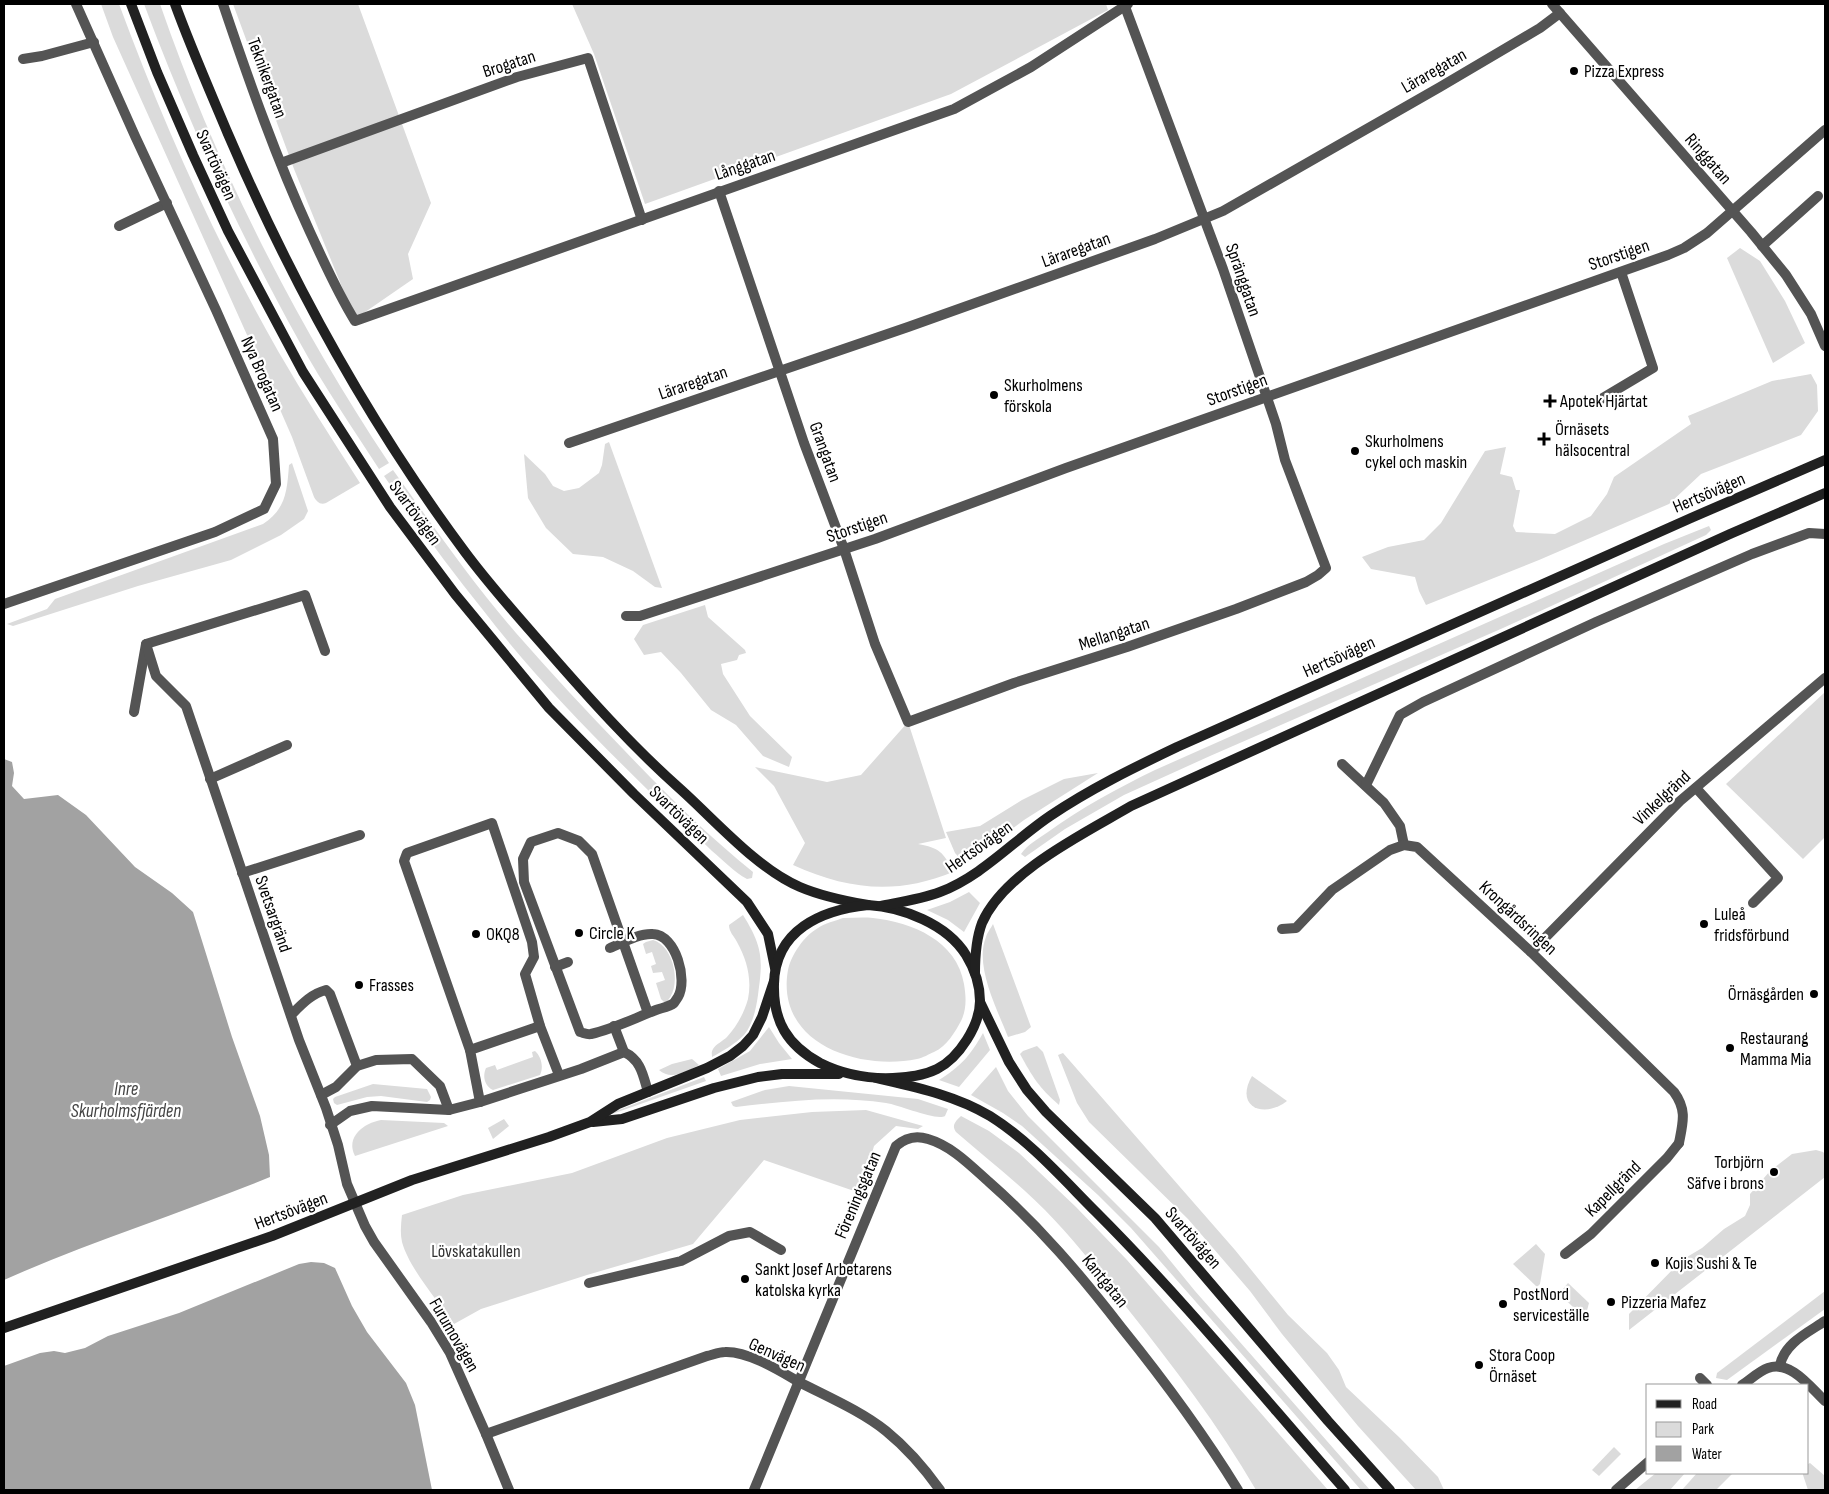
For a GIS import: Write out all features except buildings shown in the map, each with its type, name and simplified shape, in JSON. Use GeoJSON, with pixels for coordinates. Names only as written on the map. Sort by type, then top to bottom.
{"type":"FeatureCollection","features":[{"type":"Feature","properties":{"kind":"main road","name":"Svartövägen"},"geometry":{"type":"LineString","coordinates":[[131,4],[172,105],[228,231],[303,372],[353,452],[455,594],[549,708],[634,794],[747,902],[768,934],[775,968]]}},
{"type":"Feature","properties":{"kind":"main road","name":"Svartövägen"},"geometry":{"type":"LineString","coordinates":[[175,4],[197,63],[239,160],[282,252],[332,344],[381,430],[420,489],[492,586],[575,682],[648,759],[738,843],[776,874],[799,887],[821,895],[868,905]]}},
{"type":"Feature","properties":{"kind":"main road","name":"Hertsövägen"},"geometry":{"type":"LineString","coordinates":[[881,906],[924,897],[942,891],[967,878],[1048,817],[1079,797],[1169,751],[1825,460]]}},
{"type":"Feature","properties":{"kind":"main road"},"geometry":{"type":"LineString","coordinates":[[876,1078],[912,1077],[938,1069],[946,1064],[969,1038],[976,1021],[980,1002],[975,972],[976,947],[980,930],[991,907],[1029,869],[1074,840],[1132,806],[1703,546],[1825,493]]}},
{"type":"Feature","properties":{"kind":"main road"},"geometry":{"type":"LineString","coordinates":[[975,972],[965,953],[953,940],[942,931],[916,917],[881,906],[868,905],[838,909],[821,915],[806,924],[787,943],[775,968],[775,1011],[780,1025],[790,1041],[809,1057],[839,1071],[931,1091],[960,1101],[990,1116],[1018,1136],[1151,1267],[1345,1490]]}},
{"type":"Feature","properties":{"kind":"main road","name":"Hertsövägen"},"geometry":{"type":"LineString","coordinates":[[4,1328],[272,1236],[412,1180],[549,1137],[590,1122],[618,1104],[707,1068],[730,1056],[753,1035],[762,1017],[774,981]]}},
{"type":"Feature","properties":{"kind":"main road","name":"Svartövägen"},"geometry":{"type":"LineString","coordinates":[[980,1002],[1009,1062],[1027,1090],[1046,1112],[1154,1218],[1328,1421],[1390,1490]]}},
{"type":"Feature","properties":{"kind":"main road","name":"Hertsövägen"},"geometry":{"type":"LineString","coordinates":[[590,1122],[622,1119],[714,1088],[758,1077],[811,1073],[853,1074]]}},
{"type":"Feature","properties":{"kind":"street","name":"Nya Brogatan"},"geometry":{"type":"LineString","coordinates":[[4,604],[215,532],[264,509],[276,484],[273,439],[76,4]]}},
{"type":"Feature","properties":{"kind":"street","name":"Teknikergatan"},"geometry":{"type":"LineString","coordinates":[[223,4],[280,163],[330,276],[355,321]]}},
{"type":"Feature","properties":{"kind":"street","name":"Långgatan"},"geometry":{"type":"LineString","coordinates":[[355,321],[954,109],[1031,67],[1126,4]]}},
{"type":"Feature","properties":{"kind":"street","name":"Spränggatan"},"geometry":{"type":"LineString","coordinates":[[1126,4],[1266,396],[1285,460],[1326,568]]}},
{"type":"Feature","properties":{"kind":"street","name":"Ringgatan"},"geometry":{"type":"LineString","coordinates":[[1552,4],[1762,246],[1800,296],[1825,345]]}},
{"type":"Feature","properties":{"kind":"street","name":"Läraregatan"},"geometry":{"type":"LineString","coordinates":[[569,443],[908,327],[1136,245],[1223,211],[1440,87],[1540,28],[1560,13]]}},
{"type":"Feature","properties":{"kind":"street"},"geometry":{"type":"LineString","coordinates":[[23,59],[42,56],[94,42]]}},
{"type":"Feature","properties":{"kind":"street","name":"Brogatan"},"geometry":{"type":"LineString","coordinates":[[280,163],[517,77],[588,58],[642,220]]}},
{"type":"Feature","properties":{"kind":"street","name":"Storstigen"},"geometry":{"type":"LineString","coordinates":[[626,616],[640,616],[844,549],[1266,396],[1621,272],[1684,248],[1707,233],[1733,212],[1791,158],[1825,130]]}},
{"type":"Feature","properties":{"kind":"street","name":"Grangatan"},"geometry":{"type":"LineString","coordinates":[[719,191],[778,371],[844,549],[875,644],[908,722]]}},
{"type":"Feature","properties":{"kind":"street"},"geometry":{"type":"LineString","coordinates":[[1762,246],[1818,196]]}},
{"type":"Feature","properties":{"kind":"street"},"geometry":{"type":"LineString","coordinates":[[119,226],[167,203]]}},
{"type":"Feature","properties":{"kind":"street"},"geometry":{"type":"LineString","coordinates":[[1596,402],[1654,368],[1621,272]]}},
{"type":"Feature","properties":{"kind":"street"},"geometry":{"type":"LineString","coordinates":[[1366,786],[1400,715],[1596,622],[1752,554],[1809,533],[1825,534]]}},
{"type":"Feature","properties":{"kind":"street","name":"Mellangatan"},"geometry":{"type":"LineString","coordinates":[[908,722],[1014,683],[1127,647],[1236,609],[1306,582],[1326,568]]}},
{"type":"Feature","properties":{"kind":"street"},"geometry":{"type":"LineString","coordinates":[[134,712],[146,644],[305,595],[325,651]]}},
{"type":"Feature","properties":{"kind":"street","name":"Svetsargränd"},"geometry":{"type":"LineString","coordinates":[[146,644],[156,676],[186,706],[299,1040],[326,1108],[338,1145],[343,1173],[355,1204]]}},
{"type":"Feature","properties":{"kind":"street","name":"Vinkelgränd"},"geometry":{"type":"LineString","coordinates":[[1531,952],[1673,808],[1825,678]]}},
{"type":"Feature","properties":{"kind":"street"},"geometry":{"type":"LineString","coordinates":[[210,779],[287,745]]}},
{"type":"Feature","properties":{"kind":"street"},"geometry":{"type":"LineString","coordinates":[[1282,928],[1296,928],[1332,890],[1390,850],[1404,845],[1400,826],[1384,802],[1342,764]]}},
{"type":"Feature","properties":{"kind":"street"},"geometry":{"type":"LineString","coordinates":[[1696,788],[1778,878],[1753,903]]}},
{"type":"Feature","properties":{"kind":"street"},"geometry":{"type":"LineString","coordinates":[[480,1102],[470,1050],[404,861],[407,853],[486,825],[492,824],[495,829],[532,942],[534,957],[525,974],[540,1026],[560,1076]]}},
{"type":"Feature","properties":{"kind":"street"},"geometry":{"type":"LineString","coordinates":[[610,948],[624,942],[645,934],[657,934],[666,940],[672,947],[679,964],[682,978],[679,996],[674,1003],[648,1013],[614,1026],[590,1034],[580,1032],[524,882],[522,859],[531,842],[558,833],[579,841],[592,854],[624,942],[648,1013]]}},
{"type":"Feature","properties":{"kind":"street"},"geometry":{"type":"LineString","coordinates":[[242,874],[360,835]]}},
{"type":"Feature","properties":{"kind":"street","name":"Krongårdsringen"},"geometry":{"type":"LineString","coordinates":[[1404,845],[1412,845],[1422,851],[1531,952],[1674,1092],[1681,1102],[1684,1116],[1679,1143]]}},
{"type":"Feature","properties":{"kind":"street"},"geometry":{"type":"LineString","coordinates":[[555,967],[568,962]]}},
{"type":"Feature","properties":{"kind":"street"},"geometry":{"type":"LineString","coordinates":[[291,1015],[308,999],[326,990],[330,994],[357,1066]]}},
{"type":"Feature","properties":{"kind":"street"},"geometry":{"type":"LineString","coordinates":[[470,1050],[540,1026]]}},
{"type":"Feature","properties":{"kind":"street"},"geometry":{"type":"LineString","coordinates":[[614,1026],[624,1052]]}},
{"type":"Feature","properties":{"kind":"street"},"geometry":{"type":"LineString","coordinates":[[330,1124],[350,1111],[372,1106],[449,1110],[560,1076],[624,1052],[633,1056],[639,1063],[648,1092]]}},
{"type":"Feature","properties":{"kind":"street"},"geometry":{"type":"LineString","coordinates":[[321,1095],[336,1087],[357,1066],[376,1060],[412,1059],[440,1086],[449,1110]]}},
{"type":"Feature","properties":{"kind":"street","name":"Kantgatan"},"geometry":{"type":"LineString","coordinates":[[907,1139],[927,1138],[951,1150],[1012,1202],[1046,1236],[1091,1288],[1151,1365],[1238,1490]]}},
{"type":"Feature","properties":{"kind":"street","name":"Föreningsgatan"},"geometry":{"type":"LineString","coordinates":[[754,1490],[896,1146],[907,1139]]}},
{"type":"Feature","properties":{"kind":"street","name":"Kapellgränd"},"geometry":{"type":"LineString","coordinates":[[1565,1254],[1591,1234],[1667,1158],[1679,1143]]}},
{"type":"Feature","properties":{"kind":"street","name":"Furumovägen"},"geometry":{"type":"LineString","coordinates":[[355,1204],[374,1242],[450,1353],[509,1490]]}},
{"type":"Feature","properties":{"kind":"street"},"geometry":{"type":"LineString","coordinates":[[589,1283],[681,1261],[729,1236],[750,1232],[781,1250]]}},
{"type":"Feature","properties":{"kind":"street"},"geometry":{"type":"LineString","coordinates":[[1780,1366],[1785,1352],[1792,1344],[1825,1321]]}},
{"type":"Feature","properties":{"kind":"street","name":"Genvägen"},"geometry":{"type":"LineString","coordinates":[[486,1434],[707,1356],[726,1352],[776,1368],[828,1396],[884,1430],[916,1460],[940,1490]]}},
{"type":"Feature","properties":{"kind":"street"},"geometry":{"type":"LineString","coordinates":[[1743,1384],[1767,1368],[1780,1366],[1786,1367],[1795,1373],[1807,1384]]}},
{"type":"Feature","properties":{"kind":"street"},"geometry":{"type":"LineString","coordinates":[[1809,1386],[1825,1401]]}},
{"type":"Feature","properties":{"kind":"street"},"geometry":{"type":"LineString","coordinates":[[1616,1490],[1646,1464]]}},
{"type":"Feature","properties":{"kind":"green space"},"geometry":{"type":"Polygon","coordinates":[[[101,4],[119,4],[172,137],[233,267],[288,368],[360,483],[326,503],[319,503],[314,497],[292,437],[257,357],[256,349],[252,346],[113,37],[101,4]]]}},
{"type":"Feature","properties":{"kind":"green space"},"geometry":{"type":"Polygon","coordinates":[[[144,4],[160,4],[206,124],[260,241],[321,354],[389,463],[379,469],[308,357],[256,259],[196,133],[144,4]]]}},
{"type":"Feature","properties":{"kind":"green space"},"geometry":{"type":"Polygon","coordinates":[[[233,4],[358,4],[431,203],[408,254],[413,279],[355,319],[294,169],[233,4]]]}},
{"type":"Feature","properties":{"kind":"green space"},"geometry":{"type":"Polygon","coordinates":[[[572,4],[1106,4],[1108,10],[951,94],[645,204],[594,54],[572,4]]]}},
{"type":"Feature","properties":{"kind":"green space"},"geometry":{"type":"Polygon","coordinates":[[[1740,248],[1760,261],[1785,301],[1805,343],[1773,363],[1727,258],[1740,248]]]}},
{"type":"Feature","properties":{"kind":"green space"},"geometry":{"type":"Polygon","coordinates":[[[1811,374],[1817,385],[1818,411],[1801,435],[1701,474],[1669,504],[1539,560],[1426,605],[1415,577],[1371,569],[1362,557],[1388,547],[1424,540],[1441,523],[1485,451],[1506,447],[1500,474],[1512,477],[1516,490],[1520,490],[1513,526],[1516,532],[1555,534],[1591,516],[1607,494],[1614,477],[1691,424],[1688,416],[1772,381],[1811,374]]]}},
{"type":"Feature","properties":{"kind":"green space"},"geometry":{"type":"Polygon","coordinates":[[[609,442],[662,588],[655,587],[633,571],[603,557],[573,554],[546,528],[528,498],[524,454],[545,474],[553,486],[564,491],[579,488],[599,473],[605,444],[609,442]]]}},
{"type":"Feature","properties":{"kind":"green space"},"geometry":{"type":"Polygon","coordinates":[[[292,463],[308,511],[304,519],[281,535],[231,560],[138,586],[13,626],[7,624],[47,609],[55,599],[263,524],[281,506],[286,491],[289,465],[292,463]]]}},
{"type":"Feature","properties":{"kind":"green space"},"geometry":{"type":"Polygon","coordinates":[[[393,470],[468,574],[516,633],[655,782],[753,872],[752,878],[747,879],[712,851],[589,731],[545,684],[503,635],[420,527],[384,476],[393,470]]]}},
{"type":"Feature","properties":{"kind":"green space"},"geometry":{"type":"Polygon","coordinates":[[[1709,526],[1711,530],[1706,535],[1503,628],[1124,795],[1065,829],[1025,857],[1021,854],[1033,842],[1073,815],[1155,770],[1664,544],[1709,526]]]}},
{"type":"Feature","properties":{"kind":"green space"},"geometry":{"type":"Polygon","coordinates":[[[705,605],[708,617],[746,653],[739,655],[737,660],[721,664],[723,674],[750,716],[792,757],[789,767],[763,756],[736,725],[711,710],[661,652],[644,655],[634,639],[643,625],[705,605]]]}},
{"type":"Feature","properties":{"kind":"green space"},"geometry":{"type":"Polygon","coordinates":[[[1825,692],[1825,837],[1803,859],[1726,784],[1825,692]]]}},
{"type":"Feature","properties":{"kind":"green space"},"geometry":{"type":"Polygon","coordinates":[[[908,722],[946,838],[918,844],[936,849],[944,855],[953,872],[912,884],[873,886],[833,880],[793,865],[805,843],[774,786],[755,767],[827,782],[861,775],[908,722]]]}},
{"type":"Feature","properties":{"kind":"green space"},"geometry":{"type":"Polygon","coordinates":[[[1098,773],[1024,820],[965,864],[955,853],[946,832],[980,826],[1022,800],[1064,779],[1098,773]]]}},
{"type":"Feature","properties":{"kind":"green space"},"geometry":{"type":"Polygon","coordinates":[[[969,892],[980,903],[964,932],[948,920],[927,910],[950,902],[969,892]]]}},
{"type":"Feature","properties":{"kind":"green space"},"geometry":{"type":"Polygon","coordinates":[[[743,915],[750,926],[760,954],[761,972],[756,1006],[752,1021],[744,1035],[712,1057],[714,1047],[727,1037],[737,1024],[748,999],[748,970],[744,956],[729,927],[729,925],[743,915]]]}},
{"type":"Feature","properties":{"kind":"green space"},"geometry":{"type":"Polygon","coordinates":[[[843,918],[873,918],[903,924],[930,936],[952,956],[960,969],[964,984],[965,1007],[956,1030],[939,1049],[926,1056],[894,1062],[870,1060],[847,1055],[825,1046],[808,1033],[794,1016],[787,995],[788,970],[792,958],[799,946],[813,931],[843,918]]]}},
{"type":"Feature","properties":{"kind":"green space"},"geometry":{"type":"Polygon","coordinates":[[[993,924],[1031,1027],[1025,1032],[1008,1037],[993,1002],[983,961],[986,937],[993,924]]]}},
{"type":"Feature","properties":{"kind":"green space"},"geometry":{"type":"Polygon","coordinates":[[[653,940],[661,944],[667,951],[674,969],[674,989],[671,997],[665,1003],[661,999],[656,983],[665,980],[662,972],[653,973],[651,966],[656,964],[652,952],[646,954],[643,944],[653,940]]]}},
{"type":"Feature","properties":{"kind":"green space"},"geometry":{"type":"Polygon","coordinates":[[[769,1027],[792,1059],[760,1064],[721,1076],[718,1069],[750,1051],[769,1027]]]}},
{"type":"Feature","properties":{"kind":"green space"},"geometry":{"type":"Polygon","coordinates":[[[983,1033],[990,1050],[959,1087],[939,1080],[964,1060],[983,1033]]]}},
{"type":"Feature","properties":{"kind":"green space"},"geometry":{"type":"Polygon","coordinates":[[[1037,1046],[1043,1052],[1060,1100],[1059,1105],[1036,1081],[1020,1054],[1037,1046]]]}},
{"type":"Feature","properties":{"kind":"green space"},"geometry":{"type":"Polygon","coordinates":[[[535,1051],[541,1062],[542,1069],[540,1075],[493,1090],[486,1084],[484,1078],[486,1068],[495,1065],[497,1070],[533,1057],[532,1052],[535,1051]]]}},
{"type":"Feature","properties":{"kind":"green space"},"geometry":{"type":"Polygon","coordinates":[[[1063,1053],[1235,1250],[1288,1315],[1327,1353],[1339,1370],[1346,1387],[1438,1477],[1444,1490],[1416,1490],[1358,1426],[1282,1334],[1250,1291],[1188,1219],[1089,1122],[1077,1103],[1058,1055],[1063,1053]]]}},
{"type":"Feature","properties":{"kind":"green space"},"geometry":{"type":"Polygon","coordinates":[[[692,1059],[699,1065],[679,1074],[669,1075],[659,1070],[672,1064],[692,1059]]]}},
{"type":"Feature","properties":{"kind":"green space"},"geometry":{"type":"Polygon","coordinates":[[[996,1067],[1008,1091],[1028,1116],[1159,1247],[1195,1291],[1370,1490],[1361,1490],[1131,1228],[1098,1195],[1022,1126],[971,1095],[996,1067]]]}},
{"type":"Feature","properties":{"kind":"green space"},"geometry":{"type":"Polygon","coordinates":[[[1252,1076],[1287,1101],[1269,1109],[1254,1107],[1249,1102],[1247,1096],[1247,1087],[1252,1076]]]}},
{"type":"Feature","properties":{"kind":"green space"},"geometry":{"type":"Polygon","coordinates":[[[704,1077],[706,1081],[611,1113],[704,1077]]]}},
{"type":"Feature","properties":{"kind":"green space"},"geometry":{"type":"Polygon","coordinates":[[[373,1084],[427,1089],[431,1097],[427,1102],[381,1096],[367,1097],[337,1105],[334,1103],[333,1099],[335,1097],[373,1084]]]}},
{"type":"Feature","properties":{"kind":"green space"},"geometry":{"type":"Polygon","coordinates":[[[789,1086],[918,1099],[948,1109],[945,1116],[940,1117],[926,1115],[892,1104],[848,1099],[811,1100],[736,1107],[731,1102],[765,1090],[789,1086]]]}},
{"type":"Feature","properties":{"kind":"green space","name":"Lövskatakullen"},"geometry":{"type":"Polygon","coordinates":[[[866,1110],[923,1126],[918,1129],[896,1126],[874,1146],[865,1179],[857,1192],[764,1160],[693,1244],[481,1309],[454,1324],[417,1273],[402,1242],[402,1215],[463,1195],[572,1173],[667,1138],[740,1120],[812,1112],[866,1110]]]}},
{"type":"Feature","properties":{"kind":"green space"},"geometry":{"type":"Polygon","coordinates":[[[961,1116],[989,1131],[1019,1153],[1076,1207],[1127,1260],[1328,1490],[1256,1490],[1227,1443],[1195,1397],[1079,1247],[1039,1204],[956,1132],[954,1125],[961,1116]]]}},
{"type":"Feature","properties":{"kind":"green space"},"geometry":{"type":"Polygon","coordinates":[[[504,1119],[509,1126],[493,1139],[488,1128],[504,1119]]]}},
{"type":"Feature","properties":{"kind":"green space"},"geometry":{"type":"Polygon","coordinates":[[[381,1120],[444,1123],[448,1126],[355,1156],[352,1143],[354,1137],[368,1124],[381,1120]]]}},
{"type":"Feature","properties":{"kind":"green space"},"geometry":{"type":"Polygon","coordinates":[[[1816,1150],[1825,1154],[1825,1177],[1629,1330],[1629,1314],[1682,1260],[1702,1248],[1724,1229],[1745,1216],[1750,1205],[1750,1194],[1770,1171],[1792,1154],[1816,1150]]]}},
{"type":"Feature","properties":{"kind":"green space"},"geometry":{"type":"Polygon","coordinates":[[[1536,1244],[1545,1254],[1540,1284],[1537,1287],[1513,1264],[1536,1244]]]}},
{"type":"Feature","properties":{"kind":"green space"},"geometry":{"type":"Polygon","coordinates":[[[1568,1283],[1589,1303],[1585,1318],[1559,1294],[1568,1283]]]}},
{"type":"Feature","properties":{"kind":"green space"},"geometry":{"type":"Polygon","coordinates":[[[1825,1291],[1825,1309],[1727,1380],[1716,1378],[1717,1373],[1825,1291]]]}},
{"type":"Feature","properties":{"kind":"green space"},"geometry":{"type":"Polygon","coordinates":[[[1614,1447],[1621,1454],[1599,1476],[1592,1470],[1614,1447]]]}},
{"type":"Feature","properties":{"kind":"green space"},"geometry":{"type":"Polygon","coordinates":[[[1809,1464],[1825,1476],[1825,1490],[1808,1490],[1803,1474],[1809,1474],[1809,1464]]]}},
{"type":"Feature","properties":{"kind":"green space"},"geometry":{"type":"Polygon","coordinates":[[[1655,1474],[1684,1474],[1670,1490],[1635,1490],[1655,1474]]]}},
{"type":"Feature","properties":{"kind":"green space"},"geometry":{"type":"Polygon","coordinates":[[[1696,1474],[1732,1474],[1716,1490],[1682,1490],[1696,1474]]]}},
{"type":"Feature","properties":{"kind":"water","name":"Inre Skurholmsfjärden"},"geometry":{"type":"Polygon","coordinates":[[[4,759],[12,762],[14,773],[12,786],[24,799],[58,795],[86,815],[135,867],[172,893],[193,912],[232,1037],[260,1116],[269,1155],[270,1177],[4,1280],[4,759]]]}},
{"type":"Feature","properties":{"kind":"water"},"geometry":{"type":"Polygon","coordinates":[[[311,1262],[324,1263],[335,1268],[352,1306],[367,1332],[406,1383],[415,1405],[432,1490],[4,1490],[4,1366],[40,1353],[54,1351],[65,1353],[85,1348],[108,1336],[179,1313],[299,1264],[311,1262]]]}},
{"type":"Feature","properties":{"kind":"place","name":"Pizza Express"},"geometry":{"type":"Point","coordinates":[1574,71]}},
{"type":"Feature","properties":{"kind":"place","name":"Skurholmens förskola"},"geometry":{"type":"Point","coordinates":[994,395]}},
{"type":"Feature","properties":{"kind":"place","name":"Apotek Hjärtat"},"geometry":{"type":"Point","coordinates":[1550,401]}},
{"type":"Feature","properties":{"kind":"place","name":"Örnäsets hälsocentral"},"geometry":{"type":"Point","coordinates":[1544,439]}},
{"type":"Feature","properties":{"kind":"place","name":"Skurholmens cykel och maskin"},"geometry":{"type":"Point","coordinates":[1355,451]}},
{"type":"Feature","properties":{"kind":"place","name":"Luleå fridsförbund"},"geometry":{"type":"Point","coordinates":[1704,924]}},
{"type":"Feature","properties":{"kind":"place","name":"Circle K"},"geometry":{"type":"Point","coordinates":[579,933]}},
{"type":"Feature","properties":{"kind":"place","name":"OKQ8"},"geometry":{"type":"Point","coordinates":[476,934]}},
{"type":"Feature","properties":{"kind":"place","name":"Frasses"},"geometry":{"type":"Point","coordinates":[359,985]}},
{"type":"Feature","properties":{"kind":"place","name":"Örnäsgården"},"geometry":{"type":"Point","coordinates":[1814,994]}},
{"type":"Feature","properties":{"kind":"place","name":"Restaurang Mamma Mia"},"geometry":{"type":"Point","coordinates":[1730,1048]}},
{"type":"Feature","properties":{"kind":"place","name":"Torbjörn Säfve i brons"},"geometry":{"type":"Point","coordinates":[1774,1172]}},
{"type":"Feature","properties":{"kind":"place","name":"Kojis Sushi & Te"},"geometry":{"type":"Point","coordinates":[1655,1263]}},
{"type":"Feature","properties":{"kind":"place","name":"Sankt Josef Arbetarens katolska kyrka"},"geometry":{"type":"Point","coordinates":[745,1279]}},
{"type":"Feature","properties":{"kind":"place","name":"Pizzeria Mafez"},"geometry":{"type":"Point","coordinates":[1611,1302]}},
{"type":"Feature","properties":{"kind":"place","name":"PostNord serviceställe"},"geometry":{"type":"Point","coordinates":[1503,1304]}},
{"type":"Feature","properties":{"kind":"place","name":"Stora Coop Örnäset"},"geometry":{"type":"Point","coordinates":[1479,1365]}}]}
